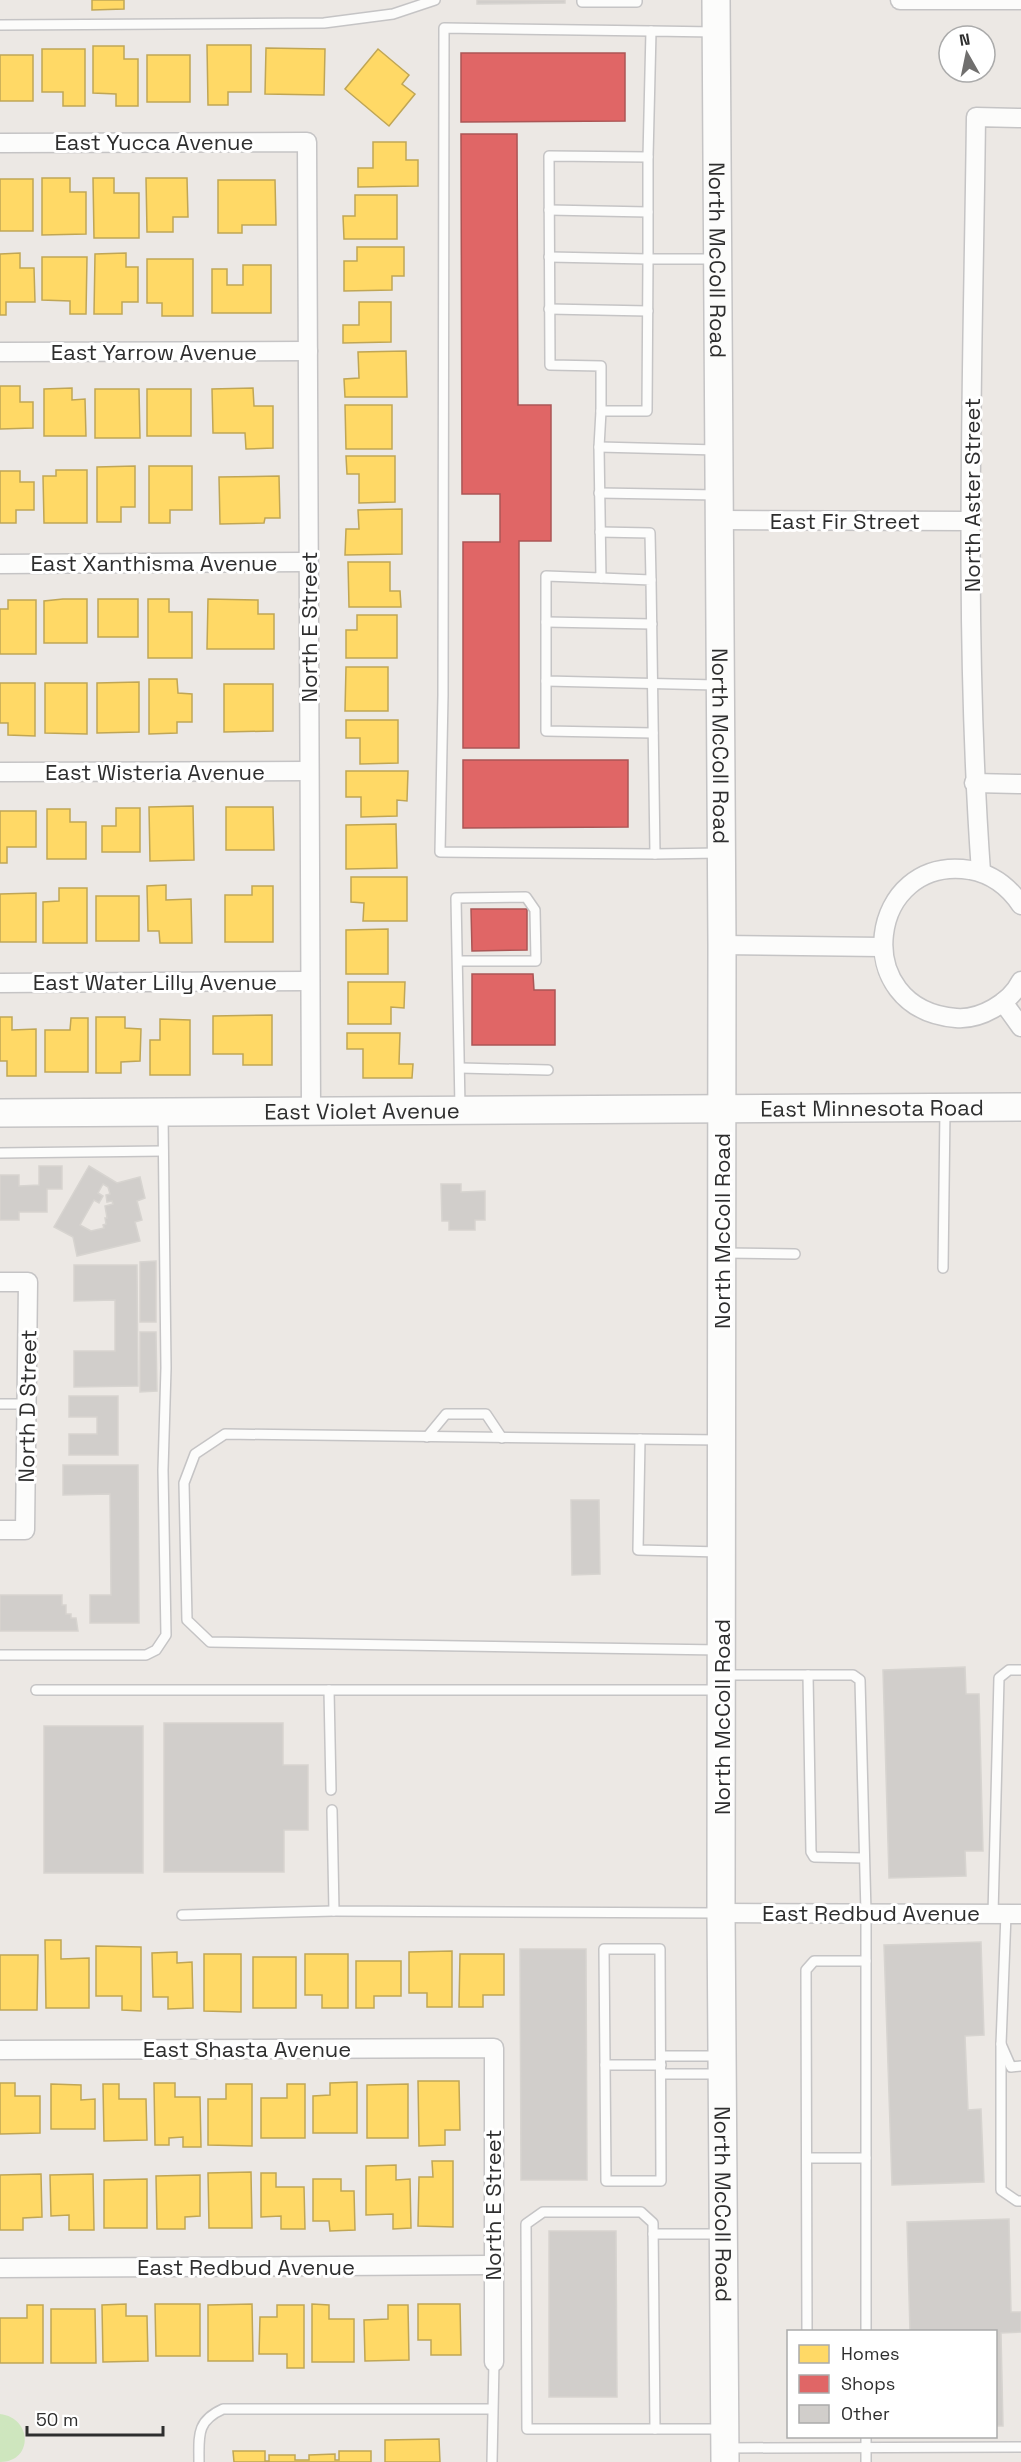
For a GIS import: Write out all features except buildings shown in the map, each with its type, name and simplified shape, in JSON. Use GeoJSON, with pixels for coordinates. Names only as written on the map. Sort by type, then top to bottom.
{"type":"FeatureCollection","features":[{"type":"Feature","properties":{"kind":"main road","name":"North McColl Road"},"geometry":{"type":"LineString","coordinates":[[716,0],[723,1108],[724,2446]]}},
{"type":"Feature","properties":{"kind":"main road","name":"East Minnesota Road"},"geometry":{"type":"LineString","coordinates":[[723,1108],[1021,1107]]}},
{"type":"Feature","properties":{"kind":"main road","name":"East Violet Avenue"},"geometry":{"type":"LineString","coordinates":[[0,1113],[723,1108]]}},
{"type":"Feature","properties":{"kind":"street"},"geometry":{"type":"LineString","coordinates":[[900,0],[1021,0]]}},
{"type":"Feature","properties":{"kind":"street","name":"North Aster Street"},"geometry":{"type":"LineString","coordinates":[[981,872],[974,783],[971,521],[975,117],[1021,118]]}},
{"type":"Feature","properties":{"kind":"street","name":"East Yucca Avenue"},"geometry":{"type":"LineString","coordinates":[[0,143],[308,142]]}},
{"type":"Feature","properties":{"kind":"street","name":"North E Street"},"geometry":{"type":"LineString","coordinates":[[308,142],[311,1111]]}},
{"type":"Feature","properties":{"kind":"street","name":"East Yarrow Avenue"},"geometry":{"type":"LineString","coordinates":[[0,352],[308,351]]}},
{"type":"Feature","properties":{"kind":"street","name":"East Fir Street"},"geometry":{"type":"LineString","coordinates":[[719,508],[971,521]]}},
{"type":"Feature","properties":{"kind":"street","name":"East Xanthisma Avenue"},"geometry":{"type":"LineString","coordinates":[[0,564],[309,562]]}},
{"type":"Feature","properties":{"kind":"street","name":"East Wisteria Avenue"},"geometry":{"type":"LineString","coordinates":[[0,772],[309,771]]}},
{"type":"Feature","properties":{"kind":"street"},"geometry":{"type":"LineString","coordinates":[[974,783],[1021,784]]}},
{"type":"Feature","properties":{"kind":"street"},"geometry":{"type":"LineString","coordinates":[[1019,899],[999,882],[981,872],[957,868],[933,872],[911,884],[895,901],[884,923],[881,947],[886,970],[898,990],[915,1006],[936,1015],[960,1018],[983,1014],[1003,1002],[1020,985]]}},
{"type":"Feature","properties":{"kind":"street"},"geometry":{"type":"LineString","coordinates":[[722,945],[881,947]]}},
{"type":"Feature","properties":{"kind":"street","name":"East Water Lilly Avenue"},"geometry":{"type":"LineString","coordinates":[[0,983],[310,981]]}},
{"type":"Feature","properties":{"kind":"street"},"geometry":{"type":"LineString","coordinates":[[1003,1002],[1021,1027]]}},
{"type":"Feature","properties":{"kind":"street","name":"North D Street"},"geometry":{"type":"LineString","coordinates":[[0,1282],[28,1282],[25,1530],[0,1530]]}},
{"type":"Feature","properties":{"kind":"street","name":"East Redbud Avenue"},"geometry":{"type":"LineString","coordinates":[[722,1913],[1006,1914]]}},
{"type":"Feature","properties":{"kind":"street","name":"North E Street"},"geometry":{"type":"LineString","coordinates":[[494,2048],[492,2265],[494,2362]]}},
{"type":"Feature","properties":{"kind":"street","name":"East Shasta Avenue"},"geometry":{"type":"LineString","coordinates":[[0,2050],[494,2048]]}},
{"type":"Feature","properties":{"kind":"street","name":"East Redbud Avenue"},"geometry":{"type":"LineString","coordinates":[[0,2268],[492,2265]]}},
{"type":"Feature","properties":{"kind":"lane"},"geometry":{"type":"LineString","coordinates":[[0,25],[324,23],[393,14],[435,0]]}},
{"type":"Feature","properties":{"kind":"lane"},"geometry":{"type":"LineString","coordinates":[[582,0],[582,2],[637,2],[637,0]]}},
{"type":"Feature","properties":{"kind":"lane"},"geometry":{"type":"LineString","coordinates":[[717,32],[444,28],[443,695],[440,852],[722,854]]}},
{"type":"Feature","properties":{"kind":"lane"},"geometry":{"type":"LineString","coordinates":[[601,411],[647,411],[651,31]]}},
{"type":"Feature","properties":{"kind":"lane"},"geometry":{"type":"LineString","coordinates":[[601,578],[598,447],[601,411],[600,366],[550,365],[549,156],[648,157]]}},
{"type":"Feature","properties":{"kind":"lane"},"geometry":{"type":"LineString","coordinates":[[549,210],[648,212]]}},
{"type":"Feature","properties":{"kind":"lane"},"geometry":{"type":"LineString","coordinates":[[549,257],[718,259]]}},
{"type":"Feature","properties":{"kind":"lane"},"geometry":{"type":"LineString","coordinates":[[549,309],[648,311]]}},
{"type":"Feature","properties":{"kind":"lane"},"geometry":{"type":"LineString","coordinates":[[598,447],[719,450]]}},
{"type":"Feature","properties":{"kind":"lane"},"geometry":{"type":"LineString","coordinates":[[599,493],[719,508]]}},
{"type":"Feature","properties":{"kind":"lane"},"geometry":{"type":"LineString","coordinates":[[600,532],[650,533],[655,854]]}},
{"type":"Feature","properties":{"kind":"lane"},"geometry":{"type":"LineString","coordinates":[[651,580],[546,576],[546,730],[653,734]]}},
{"type":"Feature","properties":{"kind":"lane"},"geometry":{"type":"LineString","coordinates":[[546,622],[652,624]]}},
{"type":"Feature","properties":{"kind":"lane"},"geometry":{"type":"LineString","coordinates":[[546,681],[720,685]]}},
{"type":"Feature","properties":{"kind":"lane"},"geometry":{"type":"LineString","coordinates":[[458,961],[536,961],[535,910],[526,897],[456,898],[460,1110]]}},
{"type":"Feature","properties":{"kind":"lane"},"geometry":{"type":"LineString","coordinates":[[460,1068],[548,1070]]}},
{"type":"Feature","properties":{"kind":"lane"},"geometry":{"type":"LineString","coordinates":[[943,1268],[945,1107]]}},
{"type":"Feature","properties":{"kind":"lane"},"geometry":{"type":"LineString","coordinates":[[0,1655],[146,1654],[156,1650],[166,1635],[163,1470],[166,1368],[163,1112]]}},
{"type":"Feature","properties":{"kind":"lane"},"geometry":{"type":"LineString","coordinates":[[0,1153],[163,1151]]}},
{"type":"Feature","properties":{"kind":"lane"},"geometry":{"type":"LineString","coordinates":[[723,1253],[795,1254]]}},
{"type":"Feature","properties":{"kind":"lane"},"geometry":{"type":"LineString","coordinates":[[0,1404],[27,1404]]}},
{"type":"Feature","properties":{"kind":"lane"},"geometry":{"type":"LineString","coordinates":[[427,1437],[446,1414],[486,1414],[502,1438]]}},
{"type":"Feature","properties":{"kind":"lane"},"geometry":{"type":"LineString","coordinates":[[722,1440],[225,1434],[195,1454],[184,1483],[188,1620],[210,1642],[722,1672],[854,1675],[860,1680],[866,1913],[866,2330]]}},
{"type":"Feature","properties":{"kind":"lane"},"geometry":{"type":"LineString","coordinates":[[640,1439],[638,1550],[722,1552]]}},
{"type":"Feature","properties":{"kind":"lane"},"geometry":{"type":"LineString","coordinates":[[1021,1670],[1009,1671],[999,1678],[1006,1914],[1001,2044],[1001,2190],[1017,2201],[1021,2201]]}},
{"type":"Feature","properties":{"kind":"lane"},"geometry":{"type":"LineString","coordinates":[[36,1690],[329,1690],[722,1672]]}},
{"type":"Feature","properties":{"kind":"lane"},"geometry":{"type":"LineString","coordinates":[[808,1675],[811,1852],[814,1857],[864,1858]]}},
{"type":"Feature","properties":{"kind":"lane"},"geometry":{"type":"LineString","coordinates":[[329,1690],[331,1790]]}},
{"type":"Feature","properties":{"kind":"lane"},"geometry":{"type":"LineString","coordinates":[[332,1810],[334,1911]]}},
{"type":"Feature","properties":{"kind":"lane"},"geometry":{"type":"LineString","coordinates":[[182,1915],[334,1911],[722,1913]]}},
{"type":"Feature","properties":{"kind":"lane"},"geometry":{"type":"LineString","coordinates":[[604,1949],[660,1949],[661,2065],[662,2181],[606,2181],[604,1949]]}},
{"type":"Feature","properties":{"kind":"lane"},"geometry":{"type":"LineString","coordinates":[[807,2330],[806,1970],[814,1961],[866,1961]]}},
{"type":"Feature","properties":{"kind":"lane"},"geometry":{"type":"LineString","coordinates":[[1001,2044],[1011,2067],[1021,2066]]}},
{"type":"Feature","properties":{"kind":"lane"},"geometry":{"type":"LineString","coordinates":[[605,2065],[723,2065]]}},
{"type":"Feature","properties":{"kind":"lane"},"geometry":{"type":"LineString","coordinates":[[661,2065],[723,2065]]}},
{"type":"Feature","properties":{"kind":"lane"},"geometry":{"type":"LineString","coordinates":[[807,2158],[866,2158]]}},
{"type":"Feature","properties":{"kind":"lane"},"geometry":{"type":"LineString","coordinates":[[655,2429],[653,2223],[641,2212],[543,2212],[526,2224],[527,2429],[655,2429],[724,2446],[1021,2447]]}},
{"type":"Feature","properties":{"kind":"lane"},"geometry":{"type":"LineString","coordinates":[[653,2234],[724,2234]]}},
{"type":"Feature","properties":{"kind":"lane"},"geometry":{"type":"LineString","coordinates":[[492,2462],[491,2409],[494,2362]]}},
{"type":"Feature","properties":{"kind":"lane"},"geometry":{"type":"LineString","coordinates":[[199,2462],[199,2438],[202,2425],[211,2415],[223,2409],[491,2409]]}},
{"type":"Feature","properties":{"kind":"lane"},"geometry":{"type":"LineString","coordinates":[[866,2438],[866,2462]]}},
{"type":"Feature","properties":{"kind":"green space"},"geometry":{"type":"Polygon","coordinates":[[[0,2414],[11,2417],[19,2423],[25,2440],[19,2455],[11,2460],[0,2462],[0,2414]]]}}]}
